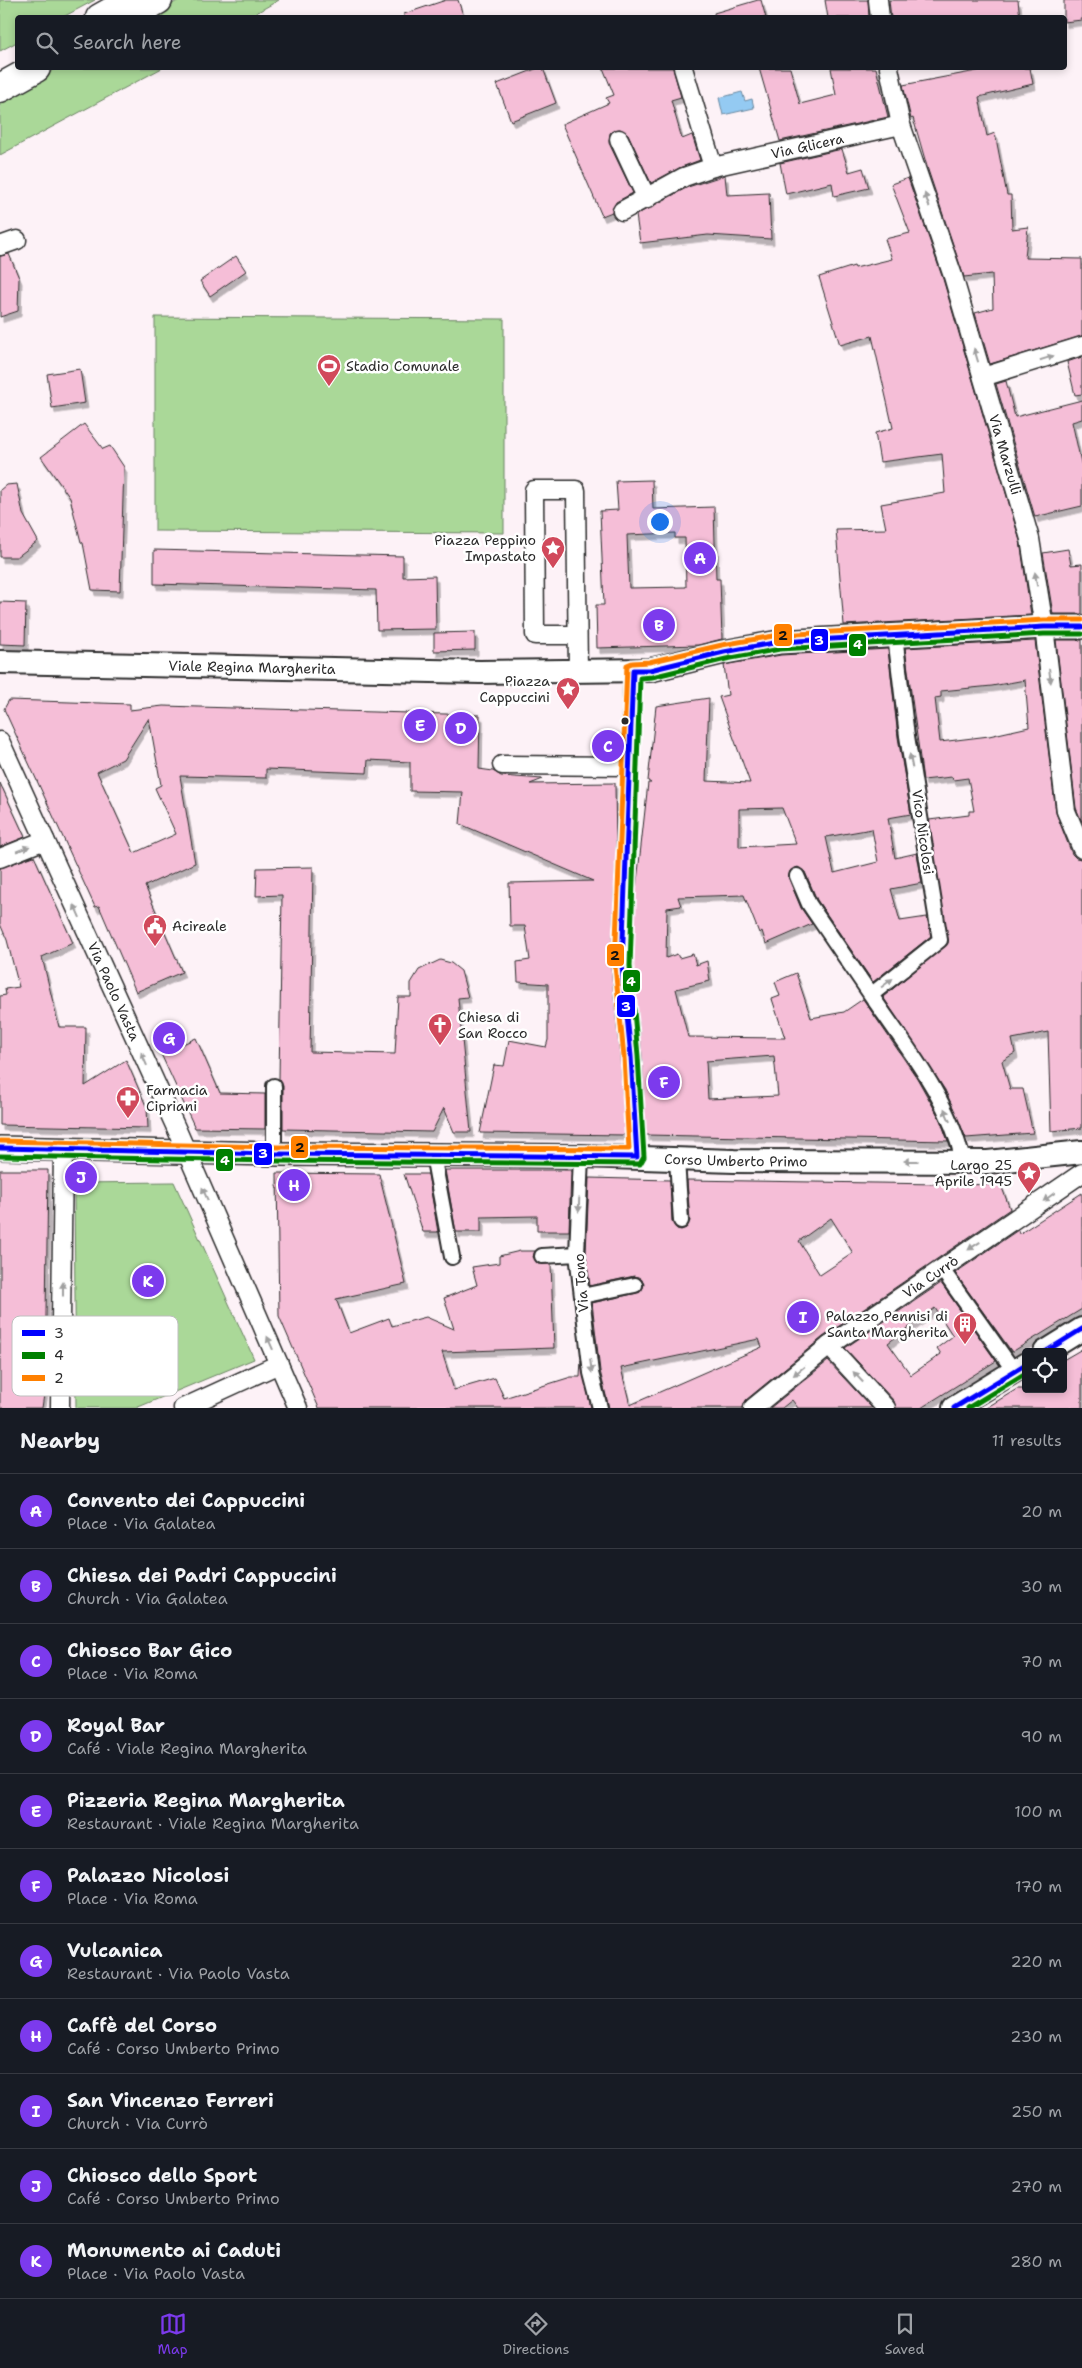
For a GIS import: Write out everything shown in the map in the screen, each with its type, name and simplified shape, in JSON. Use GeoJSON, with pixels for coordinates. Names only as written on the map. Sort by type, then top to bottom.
{"type":"FeatureCollection","features":[{"type":"Feature","properties":{"kind":"main road"},"geometry":{"type":"LineString","coordinates":[[105,15],[132,0]]}},
{"type":"Feature","properties":{"kind":"main road"},"geometry":{"type":"LineString","coordinates":[[131,15],[158,0]]}},
{"type":"Feature","properties":{"kind":"main road"},"geometry":{"type":"LineString","coordinates":[[0,73],[15,66]]}},
{"type":"Feature","properties":{"kind":"main road"},"geometry":{"type":"LineString","coordinates":[[0,88],[32,70]]}},
{"type":"Feature","properties":{"kind":"street"},"geometry":{"type":"LineString","coordinates":[[878,0],[880,15]]}},
{"type":"Feature","properties":{"kind":"street"},"geometry":{"type":"LineString","coordinates":[[684,70],[713,167]]}},
{"type":"Feature","properties":{"kind":"street","name":"Via Marzulli"},"geometry":{"type":"LineString","coordinates":[[889,70],[901,124],[953,276],[1030,538],[1044,627],[1066,811],[1082,849]]}},
{"type":"Feature","properties":{"kind":"street","name":"Via Glicera"},"geometry":{"type":"LineString","coordinates":[[622,211],[684,177],[713,167],[901,124]]}},
{"type":"Feature","properties":{"kind":"street"},"geometry":{"type":"LineString","coordinates":[[619,139],[647,199]]}},
{"type":"Feature","properties":{"kind":"street"},"geometry":{"type":"LineString","coordinates":[[0,246],[16,240]]}},
{"type":"Feature","properties":{"kind":"street"},"geometry":{"type":"LineString","coordinates":[[983,378],[1082,346]]}},
{"type":"Feature","properties":{"kind":"street"},"geometry":{"type":"LineString","coordinates":[[577,635],[535,635],[534,490],[576,490],[578,672]]}},
{"type":"Feature","properties":{"kind":"street","name":"Viale Regina Margherita"},"geometry":{"type":"LineString","coordinates":[[0,662],[505,672],[650,670],[724,652],[779,642],[1044,627],[1082,627]]}},
{"type":"Feature","properties":{"kind":"street","name":"Vico Nicolosi"},"geometry":{"type":"LineString","coordinates":[[871,995],[940,940],[907,736],[895,636]]}},
{"type":"Feature","properties":{"kind":"street"},"geometry":{"type":"LineString","coordinates":[[633,670],[622,966],[631,1056],[637,1157]]}},
{"type":"Feature","properties":{"kind":"street","name":"Via Paolo Vasta"},"geometry":{"type":"LineString","coordinates":[[0,741],[186,1151],[298,1408]]}},
{"type":"Feature","properties":{"kind":"street"},"geometry":{"type":"LineString","coordinates":[[502,765],[629,774]]}},
{"type":"Feature","properties":{"kind":"street"},"geometry":{"type":"LineString","coordinates":[[0,858],[45,840]]}},
{"type":"Feature","properties":{"kind":"street"},"geometry":{"type":"LineString","coordinates":[[797,876],[809,904],[939,1096],[958,1138],[963,1161]]}},
{"type":"Feature","properties":{"kind":"street"},"geometry":{"type":"LineString","coordinates":[[274,1086],[274,1154]]}},
{"type":"Feature","properties":{"kind":"street","name":"Corso Umberto Primo"},"geometry":{"type":"LineString","coordinates":[[0,1148],[274,1154],[581,1156],[677,1160],[988,1162],[1082,1152]]}},
{"type":"Feature","properties":{"kind":"street"},"geometry":{"type":"LineString","coordinates":[[61,1316],[63,1149]]}},
{"type":"Feature","properties":{"kind":"street"},"geometry":{"type":"LineString","coordinates":[[433,1155],[452,1257]]}},
{"type":"Feature","properties":{"kind":"street","name":"Via Tono"},"geometry":{"type":"LineString","coordinates":[[581,1156],[577,1254],[591,1373],[600,1408]]}},
{"type":"Feature","properties":{"kind":"street"},"geometry":{"type":"LineString","coordinates":[[677,1160],[681,1221]]}},
{"type":"Feature","properties":{"kind":"street","name":"Via Currò"},"geometry":{"type":"LineString","coordinates":[[753,1408],[829,1346],[1082,1173]]}},
{"type":"Feature","properties":{"kind":"street"},"geometry":{"type":"LineString","coordinates":[[542,1256],[577,1254]]}},
{"type":"Feature","properties":{"kind":"street"},"geometry":{"type":"LineString","coordinates":[[941,1268],[1020,1367],[954,1408]]}},
{"type":"Feature","properties":{"kind":"street"},"geometry":{"type":"LineString","coordinates":[[582,1296],[635,1285]]}},
{"type":"Feature","properties":{"kind":"street"},"geometry":{"type":"LineString","coordinates":[[1051,1348],[1082,1329]]}},
{"type":"Feature","properties":{"kind":"street"},"geometry":{"type":"LineString","coordinates":[[829,1346],[886,1408]]}},
{"type":"Feature","properties":{"kind":"street"},"geometry":{"type":"LineString","coordinates":[[183,1408],[279,1364]]}},
{"type":"Feature","properties":{"kind":"green space"},"geometry":{"type":"Polygon","coordinates":[[[0,0],[95,0],[67,15],[15,15],[15,43],[0,51],[0,0]]]}},
{"type":"Feature","properties":{"kind":"green space"},"geometry":{"type":"Polygon","coordinates":[[[179,0],[279,0],[253,15],[153,15],[179,0]]]}},
{"type":"Feature","properties":{"kind":"green space"},"geometry":{"type":"Polygon","coordinates":[[[53,70],[158,70],[0,155],[0,99],[53,70]]]}},
{"type":"Feature","properties":{"kind":"green space","name":"Stadio Comunale"},"geometry":{"type":"Polygon","coordinates":[[[155,317],[504,319],[504,533],[155,531],[155,317]]]}},
{"type":"Feature","properties":{"kind":"green space"},"geometry":{"type":"Polygon","coordinates":[[[174,1182],[254,1359],[178,1391],[178,1316],[75,1316],[74,1183],[174,1182]]]}},
{"type":"Feature","properties":{"kind":"green space"},"geometry":{"type":"Polygon","coordinates":[[[76,1396],[165,1396],[136,1408],[76,1408],[76,1396]]]}},
{"type":"Feature","properties":{"kind":"water"},"geometry":{"type":"Polygon","coordinates":[[[742,92],[745,101],[752,99],[754,108],[723,115],[719,98],[742,92]]]}},
{"type":"Feature","properties":{"kind":"building"},"geometry":{"type":"Polygon","coordinates":[[[446,0],[458,0],[463,15],[404,15],[446,0]]]}},
{"type":"Feature","properties":{"kind":"building"},"geometry":{"type":"Polygon","coordinates":[[[761,0],[765,15],[714,15],[714,13],[761,0]]]}},
{"type":"Feature","properties":{"kind":"building"},"geometry":{"type":"Polygon","coordinates":[[[825,0],[868,0],[869,15],[828,15],[825,0]]]}},
{"type":"Feature","properties":{"kind":"building"},"geometry":{"type":"Polygon","coordinates":[[[889,0],[1018,0],[1020,15],[891,15],[889,0]]]}},
{"type":"Feature","properties":{"kind":"building"},"geometry":{"type":"Polygon","coordinates":[[[1064,0],[1082,0],[1082,20],[1067,22],[1067,15],[1064,15],[1064,0]]]}},
{"type":"Feature","properties":{"kind":"building"},"geometry":{"type":"Polygon","coordinates":[[[533,70],[544,70],[556,103],[511,121],[497,84],[533,70]]]}},
{"type":"Feature","properties":{"kind":"building"},"geometry":{"type":"Polygon","coordinates":[[[604,70],[674,70],[681,97],[671,100],[682,139],[692,135],[700,160],[679,168],[651,183],[628,134],[620,129],[614,130],[610,133],[609,143],[633,193],[616,202],[612,212],[602,216],[562,124],[609,103],[606,98],[614,95],[604,70]]]}},
{"type":"Feature","properties":{"kind":"building"},"geometry":{"type":"Polygon","coordinates":[[[760,70],[791,70],[800,104],[836,95],[831,70],[876,70],[888,117],[780,141],[760,70]]]}},
{"type":"Feature","properties":{"kind":"building"},"geometry":{"type":"Polygon","coordinates":[[[982,70],[1030,70],[1033,84],[979,97],[987,136],[995,133],[1007,195],[1011,195],[1012,229],[1028,227],[1025,258],[1082,259],[1082,336],[990,364],[975,313],[993,308],[992,274],[964,277],[928,170],[913,118],[911,119],[903,85],[982,70]]]}},
{"type":"Feature","properties":{"kind":"building"},"geometry":{"type":"Polygon","coordinates":[[[842,149],[849,172],[863,168],[869,188],[834,196],[832,183],[786,194],[780,163],[842,149]]]}},
{"type":"Feature","properties":{"kind":"building"},"geometry":{"type":"Polygon","coordinates":[[[725,175],[727,195],[769,193],[771,239],[708,235],[640,243],[636,215],[688,187],[725,175]]]}},
{"type":"Feature","properties":{"kind":"building"},"geometry":{"type":"Polygon","coordinates":[[[908,178],[943,279],[1020,541],[1031,615],[844,625],[836,530],[886,529],[881,504],[945,493],[942,454],[880,462],[875,433],[893,428],[872,336],[840,345],[819,277],[854,266],[855,268],[892,259],[885,239],[910,233],[891,184],[908,178]]]}},
{"type":"Feature","properties":{"kind":"building"},"geometry":{"type":"Polygon","coordinates":[[[9,254],[19,278],[18,311],[0,317],[0,256],[9,254]]]}},
{"type":"Feature","properties":{"kind":"building"},"geometry":{"type":"Polygon","coordinates":[[[236,256],[246,271],[210,296],[200,281],[236,256]]]}},
{"type":"Feature","properties":{"kind":"building"},"geometry":{"type":"Polygon","coordinates":[[[1082,357],[1082,394],[1075,395],[1067,362],[1082,357]]]}},
{"type":"Feature","properties":{"kind":"building"},"geometry":{"type":"Polygon","coordinates":[[[80,369],[85,403],[52,408],[47,374],[80,369]]]}},
{"type":"Feature","properties":{"kind":"building"},"geometry":{"type":"Polygon","coordinates":[[[1006,381],[1015,417],[1082,400],[1082,419],[1072,422],[1082,467],[1082,506],[1035,517],[996,384],[1006,381]]]}},
{"type":"Feature","properties":{"kind":"building"},"geometry":{"type":"Polygon","coordinates":[[[84,424],[103,449],[110,446],[124,467],[120,591],[92,590],[83,543],[81,542],[70,498],[41,457],[84,424]]]}},
{"type":"Feature","properties":{"kind":"building"},"geometry":{"type":"Polygon","coordinates":[[[652,480],[653,509],[714,507],[716,579],[720,579],[722,639],[698,645],[597,648],[596,605],[604,605],[600,511],[618,510],[616,481],[652,480]],[[675,533],[627,535],[629,588],[686,587],[685,538],[675,538],[675,533]]]}},
{"type":"Feature","properties":{"kind":"building"},"geometry":{"type":"Polygon","coordinates":[[[17,484],[23,514],[38,541],[17,557],[0,557],[0,490],[6,485],[17,484]]]}},
{"type":"Feature","properties":{"kind":"building"},"geometry":{"type":"Polygon","coordinates":[[[1068,549],[1071,565],[1082,564],[1082,614],[1053,614],[1043,553],[1068,549]]]}},
{"type":"Feature","properties":{"kind":"building"},"geometry":{"type":"Polygon","coordinates":[[[154,550],[403,556],[403,577],[435,576],[436,629],[377,630],[376,590],[154,584],[154,550]]]}},
{"type":"Feature","properties":{"kind":"building"},"geometry":{"type":"Polygon","coordinates":[[[0,602],[26,603],[25,645],[0,644],[0,602]]]}},
{"type":"Feature","properties":{"kind":"building"},"geometry":{"type":"Polygon","coordinates":[[[475,632],[475,650],[434,651],[434,633],[475,632]]]}},
{"type":"Feature","properties":{"kind":"building"},"geometry":{"type":"Polygon","coordinates":[[[1056,640],[1082,640],[1082,822],[1076,808],[1056,640]]]}},
{"type":"Feature","properties":{"kind":"building"},"geometry":{"type":"Polygon","coordinates":[[[1035,641],[1056,813],[1072,854],[1076,858],[1082,859],[1082,1128],[1051,1131],[1048,1032],[1012,1039],[1015,1053],[1002,1061],[1010,1089],[1023,1089],[1033,1133],[966,1138],[945,1090],[883,997],[948,943],[929,820],[969,815],[969,811],[974,811],[968,778],[953,780],[952,777],[923,780],[905,648],[1035,641]],[[1025,680],[992,686],[941,691],[941,697],[935,698],[940,742],[989,736],[1029,727],[1025,680]]]}},
{"type":"Feature","properties":{"kind":"building"},"geometry":{"type":"Polygon","coordinates":[[[888,649],[898,737],[911,814],[888,818],[895,858],[917,853],[922,883],[891,889],[900,921],[927,917],[931,936],[873,982],[817,900],[805,872],[798,867],[790,871],[789,879],[801,908],[812,924],[766,944],[762,931],[759,933],[744,895],[678,897],[681,906],[667,908],[666,958],[677,954],[679,958],[693,954],[696,965],[707,961],[710,981],[676,989],[688,1037],[785,1038],[772,999],[780,996],[775,982],[796,973],[811,1018],[844,1012],[863,999],[917,1078],[940,1119],[948,1141],[646,1135],[642,1055],[633,966],[635,900],[648,783],[651,783],[648,781],[656,706],[709,698],[706,781],[750,783],[719,697],[728,695],[724,665],[781,655],[888,649]],[[782,808],[739,809],[739,847],[796,844],[782,808]],[[872,829],[826,837],[834,873],[878,862],[872,829]],[[774,1056],[706,1061],[708,1099],[778,1096],[774,1056]]]}},
{"type":"Feature","properties":{"kind":"building"},"geometry":{"type":"Polygon","coordinates":[[[9,700],[130,704],[130,710],[163,706],[480,715],[479,769],[493,771],[501,776],[543,779],[530,784],[615,783],[616,852],[611,967],[625,1135],[480,1133],[494,1065],[504,1066],[509,1040],[546,1047],[548,1040],[548,984],[518,982],[517,962],[530,960],[525,926],[510,926],[509,883],[593,881],[460,824],[463,792],[410,791],[410,762],[368,760],[367,773],[266,769],[266,778],[180,776],[195,863],[145,886],[182,972],[136,992],[99,906],[95,907],[4,709],[9,700]],[[149,718],[123,759],[97,772],[134,853],[176,834],[155,788],[161,785],[149,718]]]}},
{"type":"Feature","properties":{"kind":"building"},"geometry":{"type":"Polygon","coordinates":[[[0,783],[25,837],[0,847],[0,783]]]}},
{"type":"Feature","properties":{"kind":"building"},"geometry":{"type":"Polygon","coordinates":[[[34,856],[73,943],[42,957],[59,1027],[86,1027],[85,1086],[126,1060],[147,1108],[148,1128],[0,1125],[0,996],[6,995],[5,989],[19,987],[7,940],[0,924],[0,868],[34,856]]]}},
{"type":"Feature","properties":{"kind":"building"},"geometry":{"type":"Polygon","coordinates":[[[313,867],[310,1052],[395,1054],[398,997],[411,997],[411,983],[419,970],[440,960],[451,963],[461,971],[468,997],[458,998],[471,1132],[454,1132],[444,1108],[432,1132],[283,1129],[283,1086],[279,1079],[282,895],[256,896],[257,868],[313,867]]]}},
{"type":"Feature","properties":{"kind":"building"},"geometry":{"type":"Polygon","coordinates":[[[196,1038],[220,1093],[265,1094],[265,1129],[195,1128],[161,1054],[196,1038]]]}},
{"type":"Feature","properties":{"kind":"building"},"geometry":{"type":"Polygon","coordinates":[[[0,1170],[48,1170],[46,1316],[12,1316],[12,1396],[44,1396],[42,1408],[0,1408],[0,1170]]]}},
{"type":"Feature","properties":{"kind":"building"},"geometry":{"type":"Polygon","coordinates":[[[445,1170],[571,1170],[569,1231],[537,1231],[537,1216],[481,1217],[481,1232],[456,1232],[445,1170]]]}},
{"type":"Feature","properties":{"kind":"building"},"geometry":{"type":"Polygon","coordinates":[[[277,1173],[379,1174],[406,1284],[336,1299],[349,1333],[389,1318],[392,1326],[426,1317],[454,1329],[444,1298],[477,1285],[472,1267],[499,1263],[499,1256],[520,1251],[535,1251],[533,1257],[538,1264],[551,1264],[554,1348],[442,1352],[454,1390],[495,1378],[504,1398],[571,1377],[580,1377],[581,1360],[591,1408],[319,1408],[279,1316],[277,1173]]]}},
{"type":"Feature","properties":{"kind":"building"},"geometry":{"type":"Polygon","coordinates":[[[404,1174],[428,1174],[438,1232],[423,1232],[404,1174]]]}},
{"type":"Feature","properties":{"kind":"building"},"geometry":{"type":"Polygon","coordinates":[[[589,1178],[670,1180],[672,1222],[677,1229],[681,1230],[686,1228],[690,1221],[687,1180],[1001,1185],[1010,1209],[823,1337],[746,1400],[743,1408],[609,1408],[600,1371],[592,1303],[637,1293],[643,1288],[644,1284],[641,1279],[634,1276],[590,1286],[586,1254],[589,1178]],[[831,1218],[799,1241],[820,1275],[853,1253],[831,1218]],[[759,1339],[621,1368],[630,1405],[762,1347],[759,1339]]]}},
{"type":"Feature","properties":{"kind":"building"},"geometry":{"type":"Polygon","coordinates":[[[1082,1193],[1082,1309],[1012,1352],[955,1273],[1018,1230],[1019,1234],[1082,1193]]]}},
{"type":"Feature","properties":{"kind":"building","name":"Palazzo Pennisi di Santa Margherita"},"geometry":{"type":"Polygon","coordinates":[[[941,1283],[996,1361],[921,1408],[896,1408],[894,1401],[845,1348],[941,1283]],[[935,1308],[888,1343],[911,1375],[941,1354],[937,1348],[953,1336],[935,1308]]]}},
{"type":"Feature","properties":{"kind":"building"},"geometry":{"type":"Polygon","coordinates":[[[1082,1349],[1082,1408],[986,1408],[1017,1389],[1022,1389],[1022,1393],[1067,1393],[1067,1358],[1082,1349]]]}},
{"type":"Feature","properties":{"kind":"building"},"geometry":{"type":"Polygon","coordinates":[[[828,1361],[872,1408],[798,1408],[792,1400],[782,1408],[770,1408],[828,1361]]]}},
{"type":"Feature","properties":{"kind":"transit line","name":"2"},"geometry":{"type":"LineString","coordinates":[[0,1141],[278,1147],[629,1149],[624,1057],[615,966],[627,665],[779,635],[1044,620],[1082,620]]}},
{"type":"Feature","properties":{"kind":"transit line","name":"3"},"geometry":{"type":"LineString","coordinates":[[0,1148],[278,1154],[637,1157],[631,1056],[622,966],[633,670],[650,670],[724,652],[779,642],[1044,627],[1082,627]]}},
{"type":"Feature","properties":{"kind":"transit line","name":"4"},"geometry":{"type":"LineString","coordinates":[[0,1156],[278,1161],[640,1164],[644,1157],[630,966],[640,678],[780,649],[1044,634],[1082,634]]}},
{"type":"Feature","properties":{"kind":"transit line","name":"3"},"geometry":{"type":"LineString","coordinates":[[1051,1348],[1082,1329]]}},
{"type":"Feature","properties":{"kind":"transit line","name":"3"},"geometry":{"type":"LineString","coordinates":[[954,1408],[1022,1366]]}},
{"type":"Feature","properties":{"kind":"transit line","name":"4"},"geometry":{"type":"LineString","coordinates":[[968,1408],[1022,1375]]}},
{"type":"Feature","properties":{"kind":"place","name":"Stadio Comunale"},"geometry":{"type":"Point","coordinates":[329,387]}},
{"type":"Feature","properties":{"kind":"place","name":"Convento dei Cappuccini"},"geometry":{"type":"Point","coordinates":[700,558]}},
{"type":"Feature","properties":{"kind":"place","name":"Piazza Peppino Impastato"},"geometry":{"type":"Point","coordinates":[553,569]}},
{"type":"Feature","properties":{"kind":"place","name":"Chiesa dei Padri Cappuccini"},"geometry":{"type":"Point","coordinates":[659,625]}},
{"type":"Feature","properties":{"kind":"place","name":"Piazza Cappuccini"},"geometry":{"type":"Point","coordinates":[568,710]}},
{"type":"Feature","properties":{"kind":"place","name":"Pizzeria Regina Margherita"},"geometry":{"type":"Point","coordinates":[420,725]}},
{"type":"Feature","properties":{"kind":"place","name":"Royal Bar"},"geometry":{"type":"Point","coordinates":[461,728]}},
{"type":"Feature","properties":{"kind":"place","name":"Chiosco Bar Gico"},"geometry":{"type":"Point","coordinates":[608,746]}},
{"type":"Feature","properties":{"kind":"place","name":"Acireale"},"geometry":{"type":"Point","coordinates":[155,947]}},
{"type":"Feature","properties":{"kind":"place","name":"Vulcanica"},"geometry":{"type":"Point","coordinates":[169,1038]}},
{"type":"Feature","properties":{"kind":"place","name":"Chiesa di San Rocco"},"geometry":{"type":"Point","coordinates":[440,1046]}},
{"type":"Feature","properties":{"kind":"place","name":"Palazzo Nicolosi"},"geometry":{"type":"Point","coordinates":[664,1082]}},
{"type":"Feature","properties":{"kind":"place","name":"Farmacia Cipriani"},"geometry":{"type":"Point","coordinates":[128,1119]}},
{"type":"Feature","properties":{"kind":"place","name":"Chiosco dello Sport"},"geometry":{"type":"Point","coordinates":[81,1177]}},
{"type":"Feature","properties":{"kind":"place","name":"Caffè del Corso"},"geometry":{"type":"Point","coordinates":[294,1185]}},
{"type":"Feature","properties":{"kind":"place","name":"Largo 25 Aprile 1945"},"geometry":{"type":"Point","coordinates":[1029,1194]}},
{"type":"Feature","properties":{"kind":"place","name":"Monumento ai Caduti"},"geometry":{"type":"Point","coordinates":[148,1281]}},
{"type":"Feature","properties":{"kind":"place","name":"San Vincenzo Ferreri"},"geometry":{"type":"Point","coordinates":[803,1317]}},
{"type":"Feature","properties":{"kind":"place","name":"Palazzo Pennisi di Santa Margherita"},"geometry":{"type":"Point","coordinates":[965,1345]}}]}
